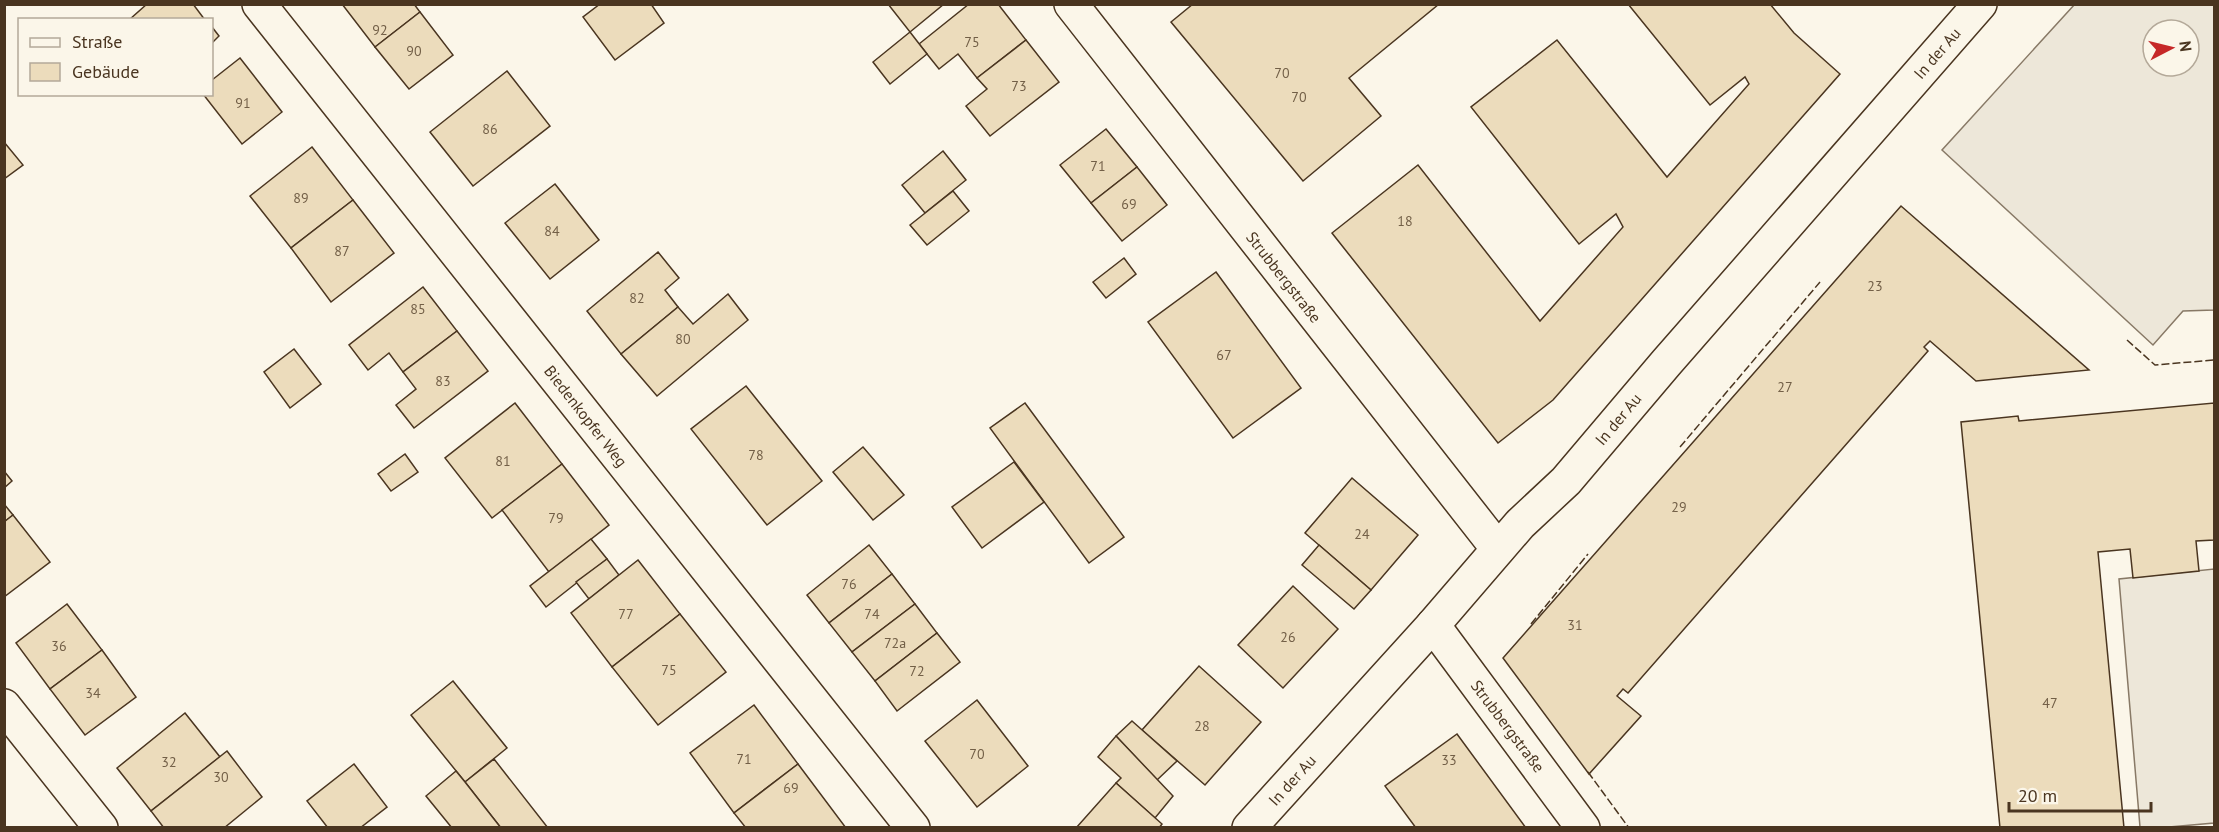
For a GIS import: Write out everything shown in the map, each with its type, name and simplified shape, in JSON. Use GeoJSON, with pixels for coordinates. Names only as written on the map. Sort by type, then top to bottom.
{"type":"FeatureCollection","features":[{"type":"Feature","properties":{"kind":"street","name":"Biedenkopfer Weg"},"geometry":{"type":"LineString","coordinates":[[259,4],[913,828]]}},
{"type":"Feature","properties":{"kind":"street","name":"Strubbergstraße"},"geometry":{"type":"LineString","coordinates":[[1071,4],[1498,549]]}},
{"type":"Feature","properties":{"kind":"street","name":"In der Au"},"geometry":{"type":"LineString","coordinates":[[1249,828],[1433,626],[1520,524],[1566,481],[1666,363],[1980,4]]}},
{"type":"Feature","properties":{"kind":"street","name":"Strubbergstraße"},"geometry":{"type":"LineString","coordinates":[[1433,626],[1583,828]]}},
{"type":"Feature","properties":{"kind":"street"},"geometry":{"type":"LineString","coordinates":[[4,706],[101,828]]}},
{"type":"Feature","properties":{"kind":"shaded area"},"geometry":{"type":"Polygon","coordinates":[[[2075,4],[2214,5],[2214,310],[2183,311],[2153,345],[1942,150],[2075,4]]]}},
{"type":"Feature","properties":{"kind":"shaded area"},"geometry":{"type":"Polygon","coordinates":[[[2214,569],[2214,823],[2140,827],[2119,579],[2214,569]]]}},
{"type":"Feature","properties":{"kind":"building"},"geometry":{"type":"Polygon","coordinates":[[[147,4],[193,4],[204,18],[131,18],[147,4]]]}},
{"type":"Feature","properties":{"kind":"building"},"geometry":{"type":"Polygon","coordinates":[[[342,4],[414,4],[420,12],[375,47],[342,4]]]}},
{"type":"Feature","properties":{"kind":"building"},"geometry":{"type":"Polygon","coordinates":[[[600,4],[651,4],[664,23],[615,60],[583,17],[600,4]]]}},
{"type":"Feature","properties":{"kind":"building"},"geometry":{"type":"Polygon","coordinates":[[[888,4],[944,4],[910,32],[888,4]]]}},
{"type":"Feature","properties":{"kind":"building"},"geometry":{"type":"Polygon","coordinates":[[[969,4],[998,4],[1026,40],[977,78],[958,54],[939,69],[919,44],[969,4]]]}},
{"type":"Feature","properties":{"kind":"building"},"geometry":{"type":"Polygon","coordinates":[[[1193,4],[1439,4],[1349,78],[1381,116],[1303,181],[1171,22],[1193,4]]]}},
{"type":"Feature","properties":{"kind":"building"},"geometry":{"type":"Polygon","coordinates":[[[1628,4],[1770,4],[1794,33],[1840,74],[1553,400],[1498,443],[1332,233],[1418,165],[1540,321],[1623,227],[1616,214],[1579,244],[1471,107],[1557,40],[1667,177],[1749,84],[1745,77],[1710,105],[1628,4]]]}},
{"type":"Feature","properties":{"kind":"building"},"geometry":{"type":"Polygon","coordinates":[[[420,12],[453,55],[409,89],[375,47],[420,12]]]}},
{"type":"Feature","properties":{"kind":"building"},"geometry":{"type":"Polygon","coordinates":[[[213,28],[219,36],[213,42],[213,28]]]}},
{"type":"Feature","properties":{"kind":"building"},"geometry":{"type":"Polygon","coordinates":[[[910,32],[927,54],[890,84],[873,62],[910,32]]]}},
{"type":"Feature","properties":{"kind":"building"},"geometry":{"type":"Polygon","coordinates":[[[1026,40],[1059,82],[990,136],[966,106],[987,89],[977,78],[1026,40]]]}},
{"type":"Feature","properties":{"kind":"building"},"geometry":{"type":"Polygon","coordinates":[[[240,58],[282,112],[242,144],[205,96],[213,96],[213,79],[240,58]]]}},
{"type":"Feature","properties":{"kind":"building"},"geometry":{"type":"Polygon","coordinates":[[[507,71],[550,126],[473,186],[430,132],[507,71]]]}},
{"type":"Feature","properties":{"kind":"building"},"geometry":{"type":"Polygon","coordinates":[[[1106,129],[1137,167],[1091,203],[1060,165],[1106,129]]]}},
{"type":"Feature","properties":{"kind":"building"},"geometry":{"type":"Polygon","coordinates":[[[4,142],[23,165],[4,179],[4,142]]]}},
{"type":"Feature","properties":{"kind":"building"},"geometry":{"type":"Polygon","coordinates":[[[312,147],[353,200],[291,248],[250,196],[312,147]]]}},
{"type":"Feature","properties":{"kind":"building"},"geometry":{"type":"Polygon","coordinates":[[[943,151],[966,180],[925,213],[902,185],[943,151]]]}},
{"type":"Feature","properties":{"kind":"building"},"geometry":{"type":"Polygon","coordinates":[[[1137,167],[1167,205],[1122,241],[1091,203],[1137,167]]]}},
{"type":"Feature","properties":{"kind":"building"},"geometry":{"type":"Polygon","coordinates":[[[555,184],[599,240],[550,279],[505,223],[555,184]]]}},
{"type":"Feature","properties":{"kind":"building"},"geometry":{"type":"Polygon","coordinates":[[[953,191],[969,211],[927,245],[910,225],[953,191]]]}},
{"type":"Feature","properties":{"kind":"building"},"geometry":{"type":"Polygon","coordinates":[[[353,200],[394,253],[331,302],[291,248],[353,200]]]}},
{"type":"Feature","properties":{"kind":"building"},"geometry":{"type":"Polygon","coordinates":[[[1901,206],[2089,370],[1976,381],[1930,341],[1924,347],[1928,351],[1628,693],[1623,689],[1617,696],[1641,716],[1589,774],[1503,658],[1901,206]]]}},
{"type":"Feature","properties":{"kind":"building"},"geometry":{"type":"Polygon","coordinates":[[[658,252],[679,278],[665,290],[678,307],[621,354],[587,311],[658,252]]]}},
{"type":"Feature","properties":{"kind":"building"},"geometry":{"type":"Polygon","coordinates":[[[1124,258],[1136,274],[1106,298],[1093,282],[1124,258]]]}},
{"type":"Feature","properties":{"kind":"building"},"geometry":{"type":"Polygon","coordinates":[[[1216,272],[1301,388],[1233,438],[1148,322],[1216,272]]]}},
{"type":"Feature","properties":{"kind":"building"},"geometry":{"type":"Polygon","coordinates":[[[423,287],[457,331],[403,372],[389,353],[368,370],[349,345],[423,287]]]}},
{"type":"Feature","properties":{"kind":"building"},"geometry":{"type":"Polygon","coordinates":[[[728,294],[748,320],[657,396],[621,354],[678,307],[693,324],[728,294]]]}},
{"type":"Feature","properties":{"kind":"building"},"geometry":{"type":"Polygon","coordinates":[[[457,331],[488,371],[414,428],[396,405],[416,389],[403,372],[457,331]]]}},
{"type":"Feature","properties":{"kind":"building"},"geometry":{"type":"Polygon","coordinates":[[[294,349],[321,384],[290,408],[264,372],[294,349]]]}},
{"type":"Feature","properties":{"kind":"building"},"geometry":{"type":"Polygon","coordinates":[[[746,386],[822,481],[767,525],[691,429],[746,386]]]}},
{"type":"Feature","properties":{"kind":"building"},"geometry":{"type":"Polygon","coordinates":[[[515,403],[562,464],[492,518],[445,458],[515,403]]]}},
{"type":"Feature","properties":{"kind":"building"},"geometry":{"type":"Polygon","coordinates":[[[1025,403],[1124,537],[1089,563],[990,428],[1025,403]]]}},
{"type":"Feature","properties":{"kind":"building"},"geometry":{"type":"Polygon","coordinates":[[[2214,403],[2214,540],[2196,541],[2199,571],[2133,578],[2130,549],[2098,552],[2124,828],[2000,828],[1961,422],[2018,416],[2019,421],[2214,403]]]}},
{"type":"Feature","properties":{"kind":"building"},"geometry":{"type":"Polygon","coordinates":[[[863,447],[904,495],[873,520],[833,472],[863,447]]]}},
{"type":"Feature","properties":{"kind":"building"},"geometry":{"type":"Polygon","coordinates":[[[405,454],[418,472],[391,491],[378,474],[405,454]]]}},
{"type":"Feature","properties":{"kind":"building"},"geometry":{"type":"Polygon","coordinates":[[[1014,462],[1044,502],[982,548],[952,507],[1014,462]]]}},
{"type":"Feature","properties":{"kind":"building"},"geometry":{"type":"Polygon","coordinates":[[[562,464],[609,525],[549,572],[502,510],[562,464]]]}},
{"type":"Feature","properties":{"kind":"building"},"geometry":{"type":"Polygon","coordinates":[[[4,471],[12,481],[4,488],[4,471]]]}},
{"type":"Feature","properties":{"kind":"building"},"geometry":{"type":"Polygon","coordinates":[[[1352,478],[1418,535],[1371,590],[1305,533],[1352,478]]]}},
{"type":"Feature","properties":{"kind":"building"},"geometry":{"type":"Polygon","coordinates":[[[4,504],[13,515],[4,522],[4,504]]]}},
{"type":"Feature","properties":{"kind":"building"},"geometry":{"type":"Polygon","coordinates":[[[13,515],[50,562],[4,597],[4,522],[13,515]]]}},
{"type":"Feature","properties":{"kind":"building"},"geometry":{"type":"Polygon","coordinates":[[[591,539],[607,559],[546,607],[530,586],[591,539]]]}},
{"type":"Feature","properties":{"kind":"building"},"geometry":{"type":"Polygon","coordinates":[[[869,545],[892,574],[829,623],[807,595],[869,545]]]}},
{"type":"Feature","properties":{"kind":"building"},"geometry":{"type":"Polygon","coordinates":[[[1319,545],[1371,590],[1354,609],[1302,565],[1319,545]]]}},
{"type":"Feature","properties":{"kind":"building"},"geometry":{"type":"Polygon","coordinates":[[[607,559],[619,575],[589,599],[576,582],[607,559]]]}},
{"type":"Feature","properties":{"kind":"building"},"geometry":{"type":"Polygon","coordinates":[[[638,560],[680,614],[612,667],[571,613],[638,560]]]}},
{"type":"Feature","properties":{"kind":"building"},"geometry":{"type":"Polygon","coordinates":[[[892,574],[915,604],[852,652],[829,623],[892,574]]]}},
{"type":"Feature","properties":{"kind":"building"},"geometry":{"type":"Polygon","coordinates":[[[1293,586],[1338,629],[1283,688],[1238,645],[1293,586]]]}},
{"type":"Feature","properties":{"kind":"building"},"geometry":{"type":"Polygon","coordinates":[[[67,604],[102,650],[50,689],[16,643],[67,604]]]}},
{"type":"Feature","properties":{"kind":"building"},"geometry":{"type":"Polygon","coordinates":[[[915,604],[937,633],[875,681],[852,652],[915,604]]]}},
{"type":"Feature","properties":{"kind":"building"},"geometry":{"type":"Polygon","coordinates":[[[680,614],[726,672],[658,725],[612,667],[680,614]]]}},
{"type":"Feature","properties":{"kind":"building"},"geometry":{"type":"Polygon","coordinates":[[[937,633],[960,662],[897,711],[875,681],[937,633]]]}},
{"type":"Feature","properties":{"kind":"building"},"geometry":{"type":"Polygon","coordinates":[[[102,650],[136,697],[85,735],[50,689],[102,650]]]}},
{"type":"Feature","properties":{"kind":"building"},"geometry":{"type":"Polygon","coordinates":[[[1199,666],[1261,722],[1205,785],[1142,730],[1199,666]]]}},
{"type":"Feature","properties":{"kind":"building"},"geometry":{"type":"Polygon","coordinates":[[[453,681],[507,748],[465,782],[411,715],[453,681]]]}},
{"type":"Feature","properties":{"kind":"building"},"geometry":{"type":"Polygon","coordinates":[[[977,700],[1028,766],[977,807],[925,741],[977,700]]]}},
{"type":"Feature","properties":{"kind":"building"},"geometry":{"type":"Polygon","coordinates":[[[754,705],[798,764],[734,813],[690,753],[754,705]]]}},
{"type":"Feature","properties":{"kind":"building"},"geometry":{"type":"Polygon","coordinates":[[[185,713],[220,757],[151,811],[117,768],[185,713]]]}},
{"type":"Feature","properties":{"kind":"building"},"geometry":{"type":"Polygon","coordinates":[[[1132,721],[1177,761],[1157,780],[1116,736],[1132,721]]]}},
{"type":"Feature","properties":{"kind":"building"},"geometry":{"type":"Polygon","coordinates":[[[1457,734],[1526,828],[1416,828],[1385,786],[1457,734]]]}},
{"type":"Feature","properties":{"kind":"building"},"geometry":{"type":"Polygon","coordinates":[[[1116,736],[1173,796],[1155,818],[1116,783],[1121,778],[1098,757],[1116,736]]]}},
{"type":"Feature","properties":{"kind":"building"},"geometry":{"type":"Polygon","coordinates":[[[227,751],[262,797],[224,828],[164,828],[151,811],[227,751]]]}},
{"type":"Feature","properties":{"kind":"building"},"geometry":{"type":"Polygon","coordinates":[[[494,759],[548,828],[501,828],[465,782],[494,759]]]}},
{"type":"Feature","properties":{"kind":"building"},"geometry":{"type":"Polygon","coordinates":[[[354,764],[387,807],[360,828],[328,828],[307,801],[354,764]]]}},
{"type":"Feature","properties":{"kind":"building"},"geometry":{"type":"Polygon","coordinates":[[[798,764],[846,828],[746,828],[734,813],[798,764]]]}},
{"type":"Feature","properties":{"kind":"building"},"geometry":{"type":"Polygon","coordinates":[[[456,771],[501,828],[452,828],[426,796],[456,771]]]}},
{"type":"Feature","properties":{"kind":"building"},"geometry":{"type":"Polygon","coordinates":[[[1116,783],[1162,824],[1159,828],[1076,828],[1116,783]]]}},
{"type":"Feature","properties":{"kind":"fence"},"geometry":{"type":"LineString","coordinates":[[1680,447],[1820,282]]}},
{"type":"Feature","properties":{"kind":"fence"},"geometry":{"type":"LineString","coordinates":[[2127,340],[2155,365],[2214,360]]}},
{"type":"Feature","properties":{"kind":"fence"},"geometry":{"type":"LineString","coordinates":[[1531,624],[1588,554]]}},
{"type":"Feature","properties":{"kind":"fence"},"geometry":{"type":"LineString","coordinates":[[1588,772],[1629,828]]}}]}
